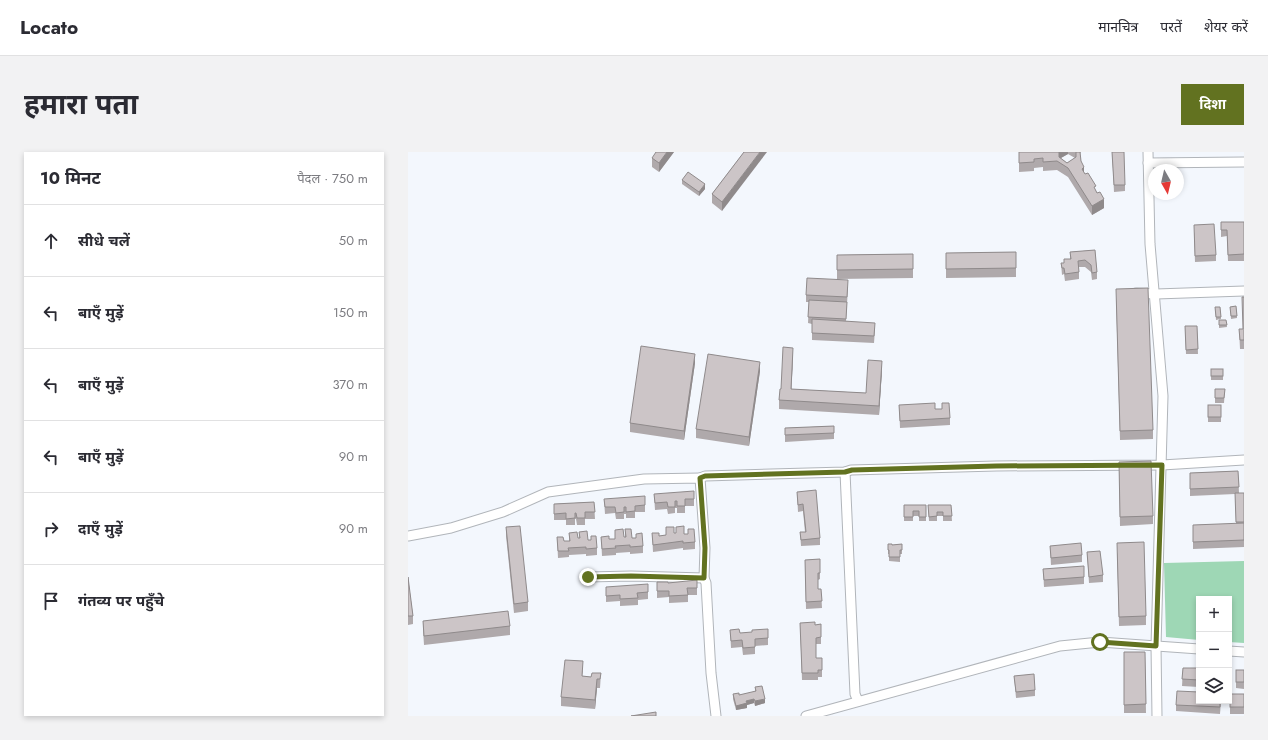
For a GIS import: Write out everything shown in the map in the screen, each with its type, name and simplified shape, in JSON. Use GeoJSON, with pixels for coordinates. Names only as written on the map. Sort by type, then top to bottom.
{"type":"FeatureCollection","features":[{"type":"Feature","properties":{"kind":"street"},"geometry":{"type":"LineString","coordinates":[[1148,152],[1150,244],[1156,294],[1163,396],[1156,646],[1157,716]]}},
{"type":"Feature","properties":{"kind":"street"},"geometry":{"type":"LineString","coordinates":[[1148,163],[1244,162]]}},
{"type":"Feature","properties":{"kind":"street"},"geometry":{"type":"LineString","coordinates":[[1127,292],[1156,294],[1244,291]]}},
{"type":"Feature","properties":{"kind":"street"},"geometry":{"type":"LineString","coordinates":[[408,536],[451,528],[488,517],[548,492],[644,479],[845,472],[852,470],[996,466],[1162,465],[1244,460]]}},
{"type":"Feature","properties":{"kind":"street"},"geometry":{"type":"LineString","coordinates":[[845,472],[855,694],[858,702]]}},
{"type":"Feature","properties":{"kind":"street"},"geometry":{"type":"LineString","coordinates":[[700,478],[705,548],[704,578],[706,583],[711,673],[716,716]]}},
{"type":"Feature","properties":{"kind":"street"},"geometry":{"type":"LineString","coordinates":[[588,577],[631,576],[704,578]]}},
{"type":"Feature","properties":{"kind":"street"},"geometry":{"type":"LineString","coordinates":[[806,716],[1060,646],[1100,642],[1196,649]]}},
{"type":"Feature","properties":{"kind":"street"},"geometry":{"type":"LineString","coordinates":[[1232,651],[1244,652]]}},
{"type":"Feature","properties":{"kind":"green space"},"geometry":{"type":"Polygon","coordinates":[[[1244,561],[1244,643],[1232,642],[1232,596],[1196,596],[1196,640],[1166,637],[1164,563],[1244,561]]]}},
{"type":"Feature","properties":{"kind":"building"},"geometry":{"type":"Polygon","coordinates":[[[656,152],[667,152],[659,163],[652,158],[656,152]]]}},
{"type":"Feature","properties":{"kind":"building"},"geometry":{"type":"Polygon","coordinates":[[[744,152],[760,152],[722,202],[712,194],[744,152]]]}},
{"type":"Feature","properties":{"kind":"building"},"geometry":{"type":"Polygon","coordinates":[[[1019,152],[1059,152],[1059,157],[1067,163],[1076,157],[1076,152],[1080,152],[1081,161],[1084,167],[1082,169],[1085,174],[1088,173],[1096,186],[1094,187],[1097,193],[1100,192],[1104,199],[1092,206],[1068,168],[1057,161],[1043,162],[1043,158],[1034,159],[1034,162],[1019,163],[1019,152]]]}},
{"type":"Feature","properties":{"kind":"building"},"geometry":{"type":"Polygon","coordinates":[[[1112,152],[1124,152],[1125,185],[1114,185],[1112,152]]]}},
{"type":"Feature","properties":{"kind":"building"},"geometry":{"type":"Polygon","coordinates":[[[688,172],[705,184],[699,192],[682,180],[688,172]]]}},
{"type":"Feature","properties":{"kind":"building"},"geometry":{"type":"Polygon","coordinates":[[[1221,222],[1244,222],[1244,254],[1228,255],[1227,230],[1221,230],[1221,222]]]}},
{"type":"Feature","properties":{"kind":"building"},"geometry":{"type":"Polygon","coordinates":[[[1214,224],[1216,255],[1195,256],[1194,225],[1214,224]]]}},
{"type":"Feature","properties":{"kind":"building"},"geometry":{"type":"Polygon","coordinates":[[[1095,250],[1097,272],[1092,273],[1091,265],[1085,260],[1078,261],[1079,272],[1065,274],[1061,263],[1064,263],[1064,259],[1071,259],[1070,252],[1095,250]]]}},
{"type":"Feature","properties":{"kind":"building"},"geometry":{"type":"Polygon","coordinates":[[[1016,252],[1016,268],[946,269],[946,253],[1016,252]]]}},
{"type":"Feature","properties":{"kind":"building"},"geometry":{"type":"Polygon","coordinates":[[[913,254],[913,269],[837,270],[837,255],[913,254]]]}},
{"type":"Feature","properties":{"kind":"building"},"geometry":{"type":"Polygon","coordinates":[[[807,278],[848,280],[847,297],[806,295],[807,278]]]}},
{"type":"Feature","properties":{"kind":"building"},"geometry":{"type":"Polygon","coordinates":[[[1148,288],[1153,430],[1120,431],[1116,289],[1148,288]]]}},
{"type":"Feature","properties":{"kind":"building"},"geometry":{"type":"Polygon","coordinates":[[[1242,297],[1244,297],[1244,340],[1240,340],[1239,329],[1243,329],[1242,297]]]}},
{"type":"Feature","properties":{"kind":"building"},"geometry":{"type":"Polygon","coordinates":[[[809,300],[847,302],[846,319],[808,317],[809,300]]]}},
{"type":"Feature","properties":{"kind":"building"},"geometry":{"type":"Polygon","coordinates":[[[1236,306],[1237,316],[1231,316],[1230,307],[1236,306]]]}},
{"type":"Feature","properties":{"kind":"building"},"geometry":{"type":"Polygon","coordinates":[[[1215,307],[1220,307],[1221,317],[1216,317],[1215,307]]]}},
{"type":"Feature","properties":{"kind":"building"},"geometry":{"type":"Polygon","coordinates":[[[812,319],[875,323],[874,336],[812,333],[812,319]]]}},
{"type":"Feature","properties":{"kind":"building"},"geometry":{"type":"Polygon","coordinates":[[[1219,320],[1226,320],[1227,325],[1219,325],[1219,320]]]}},
{"type":"Feature","properties":{"kind":"building"},"geometry":{"type":"Polygon","coordinates":[[[1185,326],[1197,326],[1198,349],[1186,350],[1185,326]]]}},
{"type":"Feature","properties":{"kind":"building"},"geometry":{"type":"Polygon","coordinates":[[[641,346],[695,354],[684,431],[630,423],[641,346]]]}},
{"type":"Feature","properties":{"kind":"building"},"geometry":{"type":"Polygon","coordinates":[[[783,347],[793,348],[791,389],[866,393],[868,360],[882,361],[879,406],[779,400],[783,347]]]}},
{"type":"Feature","properties":{"kind":"building"},"geometry":{"type":"Polygon","coordinates":[[[708,354],[760,362],[749,437],[696,429],[708,354]]]}},
{"type":"Feature","properties":{"kind":"building"},"geometry":{"type":"Polygon","coordinates":[[[1211,369],[1223,369],[1223,376],[1211,376],[1211,369]]]}},
{"type":"Feature","properties":{"kind":"building"},"geometry":{"type":"Polygon","coordinates":[[[1215,389],[1225,389],[1224,398],[1215,398],[1215,389]]]}},
{"type":"Feature","properties":{"kind":"building"},"geometry":{"type":"Polygon","coordinates":[[[935,403],[935,409],[942,409],[942,403],[949,403],[950,418],[900,421],[899,405],[935,403]]]}},
{"type":"Feature","properties":{"kind":"building"},"geometry":{"type":"Polygon","coordinates":[[[1208,405],[1221,405],[1221,417],[1208,417],[1208,405]]]}},
{"type":"Feature","properties":{"kind":"building"},"geometry":{"type":"Polygon","coordinates":[[[834,426],[834,433],[785,435],[785,428],[834,426]]]}},
{"type":"Feature","properties":{"kind":"building"},"geometry":{"type":"Polygon","coordinates":[[[1151,461],[1153,516],[1120,517],[1119,462],[1151,461]]]}},
{"type":"Feature","properties":{"kind":"building"},"geometry":{"type":"Polygon","coordinates":[[[1238,471],[1239,487],[1190,489],[1190,473],[1238,471]]]}},
{"type":"Feature","properties":{"kind":"building"},"geometry":{"type":"Polygon","coordinates":[[[816,490],[820,538],[801,540],[800,532],[806,532],[803,504],[798,505],[797,492],[816,490]]]}},
{"type":"Feature","properties":{"kind":"building"},"geometry":{"type":"Polygon","coordinates":[[[694,491],[694,499],[685,499],[685,506],[677,506],[677,501],[675,501],[675,507],[668,507],[667,502],[655,503],[654,494],[694,491]]]}},
{"type":"Feature","properties":{"kind":"building"},"geometry":{"type":"Polygon","coordinates":[[[1235,493],[1244,493],[1244,522],[1236,522],[1235,493]]]}},
{"type":"Feature","properties":{"kind":"building"},"geometry":{"type":"Polygon","coordinates":[[[645,496],[645,505],[635,506],[635,511],[626,512],[626,507],[624,507],[624,512],[616,513],[615,507],[605,507],[604,499],[645,496]]]}},
{"type":"Feature","properties":{"kind":"building"},"geometry":{"type":"Polygon","coordinates":[[[594,502],[595,512],[585,512],[585,518],[577,518],[576,513],[575,518],[566,519],[566,513],[554,514],[554,504],[594,502]]]}},
{"type":"Feature","properties":{"kind":"building"},"geometry":{"type":"Polygon","coordinates":[[[904,505],[926,505],[926,517],[919,517],[919,511],[913,511],[913,517],[904,517],[904,505]]]}},
{"type":"Feature","properties":{"kind":"building"},"geometry":{"type":"Polygon","coordinates":[[[928,505],[951,505],[952,516],[943,516],[943,512],[937,512],[937,516],[929,517],[928,505]]]}},
{"type":"Feature","properties":{"kind":"building"},"geometry":{"type":"Polygon","coordinates":[[[1244,523],[1244,540],[1193,542],[1193,525],[1244,523]]]}},
{"type":"Feature","properties":{"kind":"building"},"geometry":{"type":"Polygon","coordinates":[[[520,526],[528,602],[514,604],[506,527],[520,526]]]}},
{"type":"Feature","properties":{"kind":"building"},"geometry":{"type":"Polygon","coordinates":[[[684,526],[684,534],[688,534],[688,529],[694,529],[695,542],[683,543],[683,541],[653,545],[652,533],[659,533],[659,536],[666,535],[666,527],[674,527],[674,533],[676,533],[676,527],[684,526]]]}},
{"type":"Feature","properties":{"kind":"building"},"geometry":{"type":"Polygon","coordinates":[[[623,529],[624,537],[626,537],[625,529],[631,529],[632,538],[636,538],[636,534],[642,533],[643,546],[615,546],[616,548],[602,549],[601,537],[609,536],[609,539],[615,539],[615,530],[623,529]]]}},
{"type":"Feature","properties":{"kind":"building"},"geometry":{"type":"Polygon","coordinates":[[[587,531],[588,540],[591,540],[591,536],[596,536],[597,548],[568,548],[569,551],[558,551],[557,537],[563,537],[564,541],[570,541],[569,533],[577,532],[578,538],[580,538],[579,532],[587,531]]]}},
{"type":"Feature","properties":{"kind":"building"},"geometry":{"type":"Polygon","coordinates":[[[1144,542],[1146,616],[1119,617],[1117,543],[1144,542]]]}},
{"type":"Feature","properties":{"kind":"building"},"geometry":{"type":"Polygon","coordinates":[[[1081,543],[1082,555],[1051,558],[1050,546],[1081,543]]]}},
{"type":"Feature","properties":{"kind":"building"},"geometry":{"type":"Polygon","coordinates":[[[888,544],[902,544],[900,557],[889,557],[888,544]]]}},
{"type":"Feature","properties":{"kind":"building"},"geometry":{"type":"Polygon","coordinates":[[[1100,551],[1103,575],[1089,577],[1087,552],[1100,551]]]}},
{"type":"Feature","properties":{"kind":"building"},"geometry":{"type":"Polygon","coordinates":[[[820,559],[818,589],[821,589],[822,601],[806,602],[805,560],[820,559]]]}},
{"type":"Feature","properties":{"kind":"building"},"geometry":{"type":"Polygon","coordinates":[[[1084,566],[1084,577],[1044,580],[1043,569],[1084,566]]]}},
{"type":"Feature","properties":{"kind":"building"},"geometry":{"type":"Polygon","coordinates":[[[408,577],[413,616],[408,616],[408,577]]]}},
{"type":"Feature","properties":{"kind":"building"},"geometry":{"type":"Polygon","coordinates":[[[697,580],[697,588],[687,588],[688,595],[669,596],[669,591],[657,591],[657,582],[668,583],[697,580]]]}},
{"type":"Feature","properties":{"kind":"building"},"geometry":{"type":"Polygon","coordinates":[[[648,584],[648,592],[637,593],[638,598],[620,599],[620,595],[606,596],[606,587],[648,584]]]}},
{"type":"Feature","properties":{"kind":"building"},"geometry":{"type":"Polygon","coordinates":[[[508,611],[510,626],[424,636],[423,621],[508,611]]]}},
{"type":"Feature","properties":{"kind":"building"},"geometry":{"type":"Polygon","coordinates":[[[815,622],[815,625],[821,624],[821,637],[816,638],[816,658],[822,658],[822,670],[818,670],[818,673],[802,673],[800,623],[815,622]]]}},
{"type":"Feature","properties":{"kind":"building"},"geometry":{"type":"Polygon","coordinates":[[[739,629],[740,633],[752,632],[752,630],[768,629],[768,638],[755,639],[755,647],[743,648],[742,640],[731,641],[730,630],[739,629]]]}},
{"type":"Feature","properties":{"kind":"building"},"geometry":{"type":"Polygon","coordinates":[[[1124,652],[1145,652],[1146,704],[1124,705],[1124,652]]]}},
{"type":"Feature","properties":{"kind":"building"},"geometry":{"type":"Polygon","coordinates":[[[565,660],[583,661],[582,676],[591,677],[592,673],[601,673],[600,679],[597,679],[595,700],[561,697],[565,660]]]}},
{"type":"Feature","properties":{"kind":"building"},"geometry":{"type":"Polygon","coordinates":[[[1183,668],[1196,668],[1196,680],[1182,679],[1183,668]]]}},
{"type":"Feature","properties":{"kind":"building"},"geometry":{"type":"Polygon","coordinates":[[[1236,670],[1244,670],[1244,682],[1236,682],[1236,670]]]}},
{"type":"Feature","properties":{"kind":"building"},"geometry":{"type":"Polygon","coordinates":[[[1034,674],[1035,690],[1016,692],[1014,676],[1034,674]]]}},
{"type":"Feature","properties":{"kind":"building"},"geometry":{"type":"Polygon","coordinates":[[[762,686],[765,699],[755,701],[754,699],[736,706],[733,694],[739,693],[739,695],[756,691],[755,687],[762,686]]]}},
{"type":"Feature","properties":{"kind":"building"},"geometry":{"type":"Polygon","coordinates":[[[1177,691],[1196,692],[1196,704],[1220,704],[1220,707],[1176,705],[1177,691]]]}},
{"type":"Feature","properties":{"kind":"building"},"geometry":{"type":"Polygon","coordinates":[[[1232,694],[1244,694],[1244,707],[1230,707],[1230,704],[1232,704],[1232,694]]]}},
{"type":"Feature","properties":{"kind":"building"},"geometry":{"type":"Polygon","coordinates":[[[656,712],[656,716],[631,716],[656,712]]]}},
{"type":"Feature","properties":{"kind":"route"},"geometry":{"type":"LineString","coordinates":[[588,577],[631,576],[704,578],[705,548],[700,478],[705,476],[996,466],[1162,465],[1156,646],[1100,642]]}}]}
